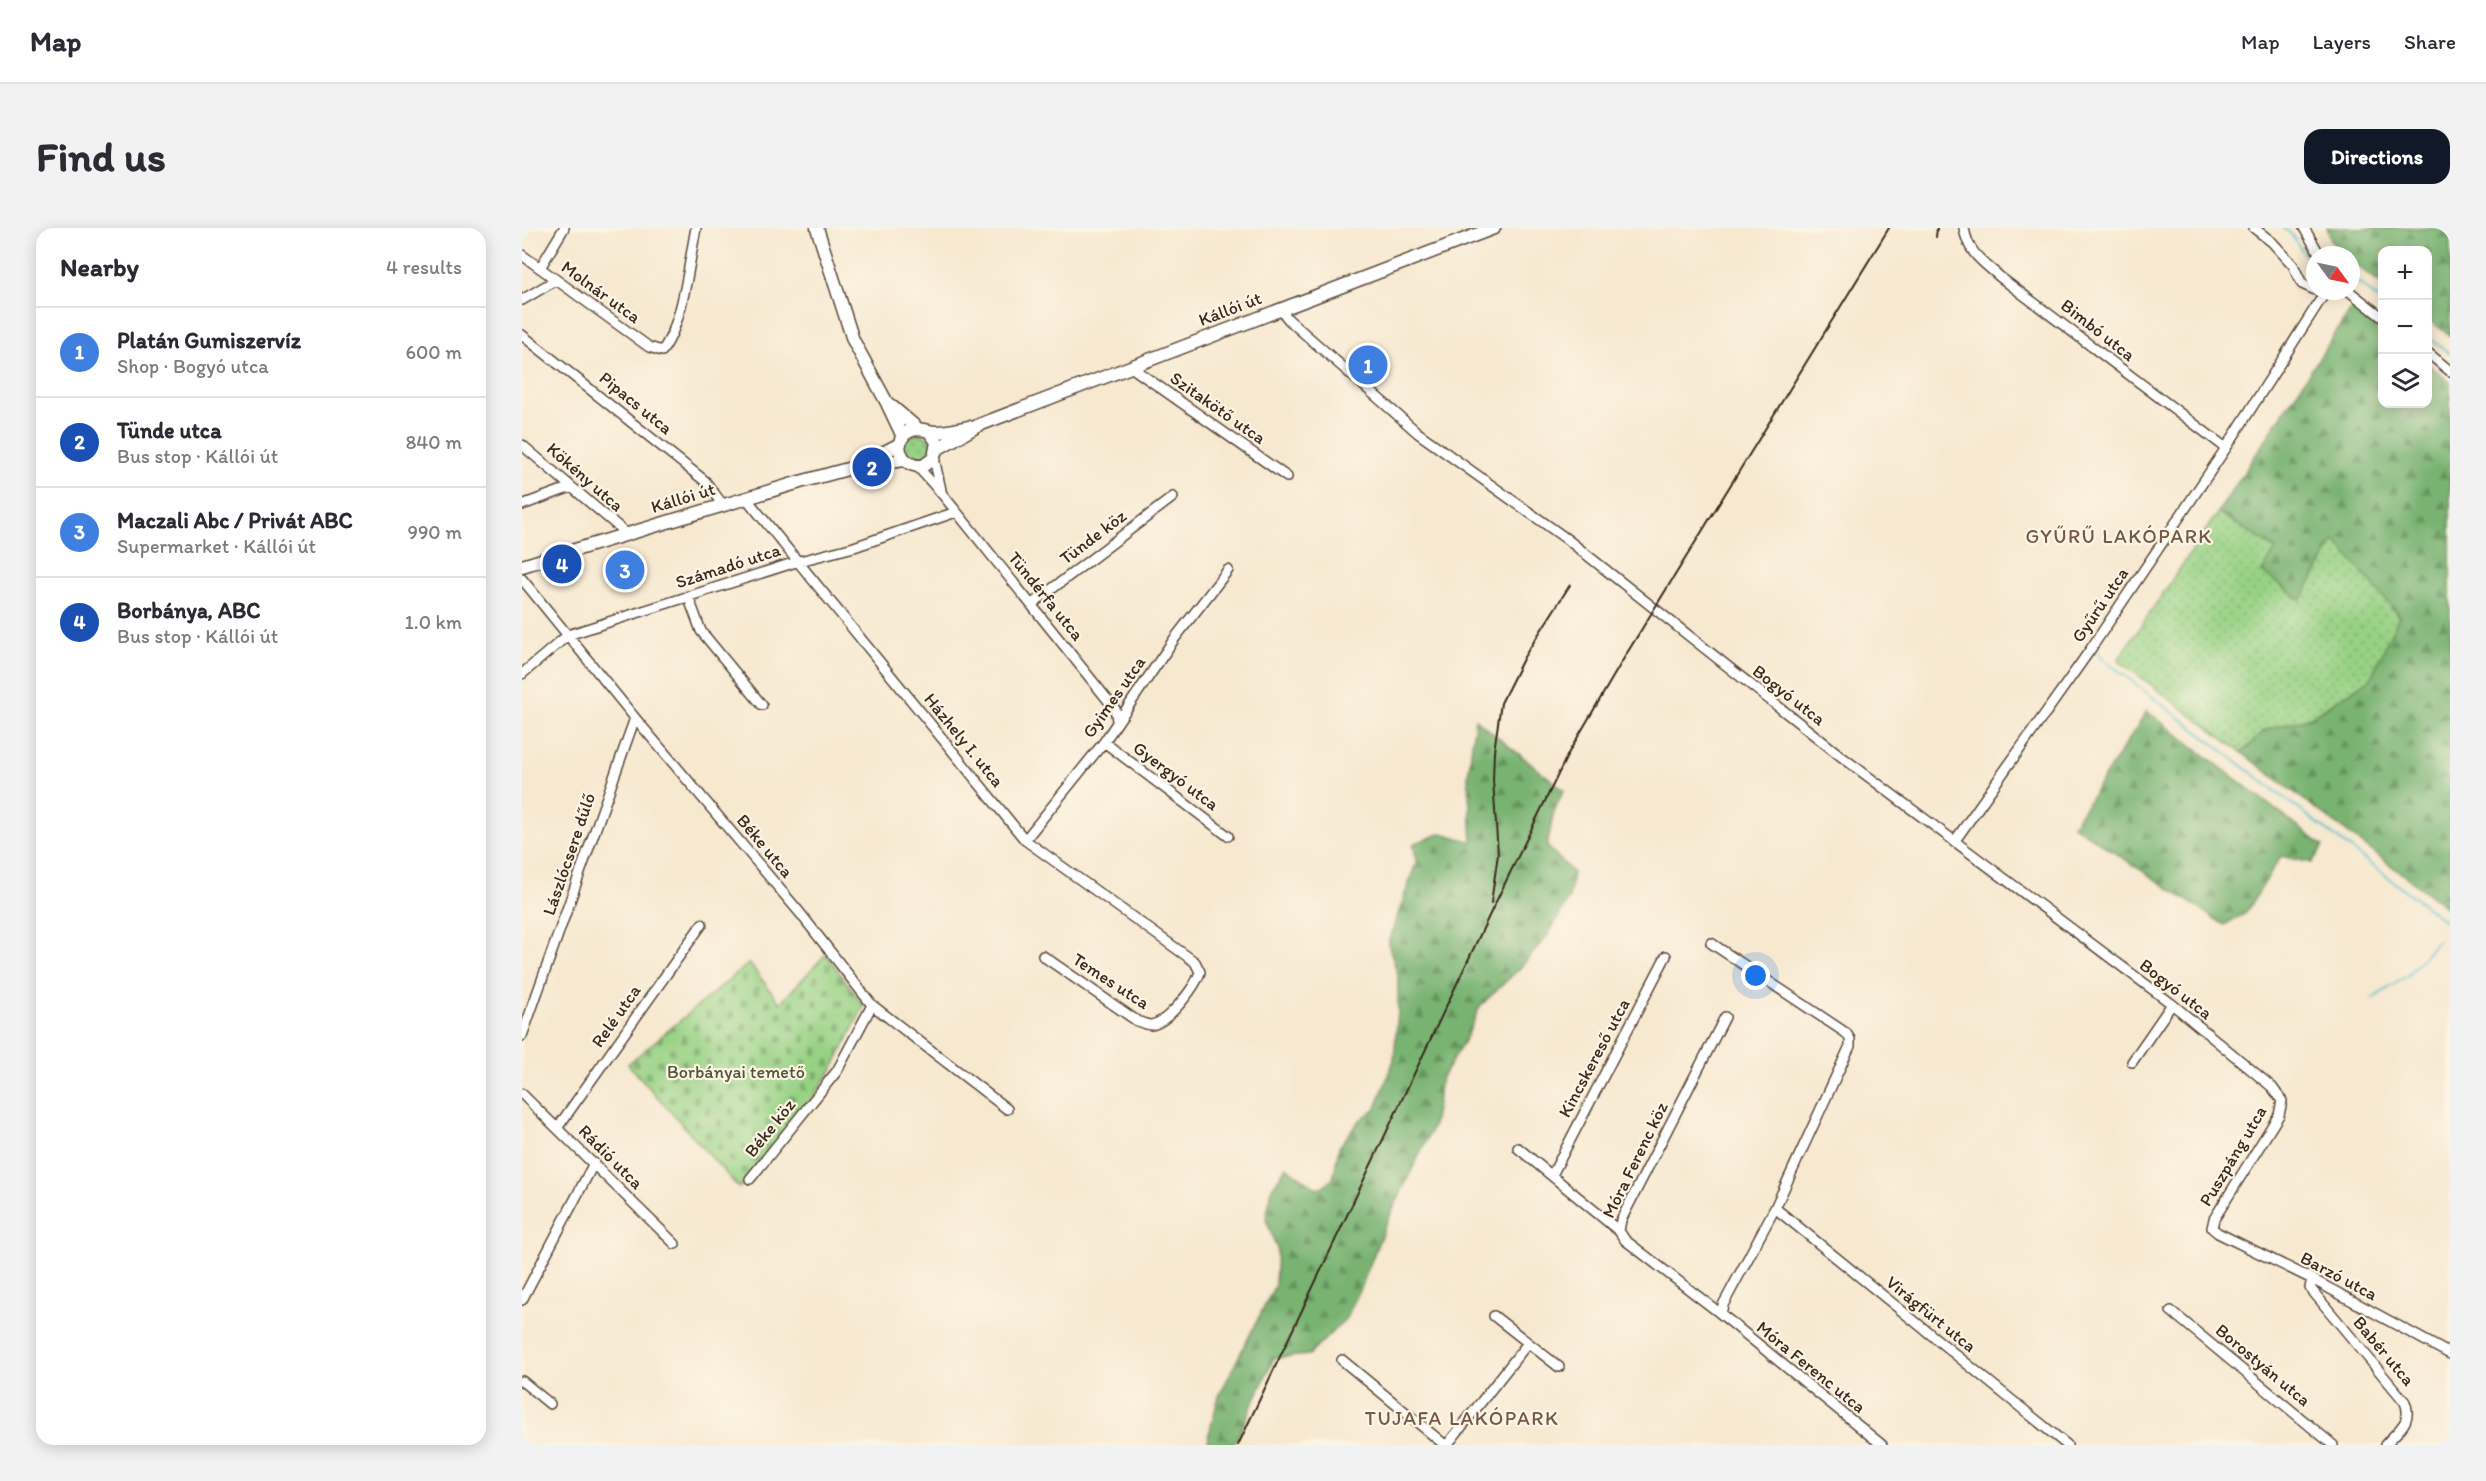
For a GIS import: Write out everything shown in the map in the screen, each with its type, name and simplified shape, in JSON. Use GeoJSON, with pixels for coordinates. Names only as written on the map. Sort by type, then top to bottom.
{"type":"FeatureCollection","features":[{"type":"Feature","properties":{"kind":"main road"},"geometry":{"type":"LineString","coordinates":[[817,228],[853,340],[887,402],[901,441],[904,460],[917,466]]}},
{"type":"Feature","properties":{"kind":"main road","name":"Kállói út"},"geometry":{"type":"LineString","coordinates":[[855,467],[901,441],[909,431],[949,431],[979,425],[1494,228]]}},
{"type":"Feature","properties":{"kind":"main road"},"geometry":{"type":"LineString","coordinates":[[887,402],[934,436],[936,454]]}},
{"type":"Feature","properties":{"kind":"main road","name":"Kállói út"},"geometry":{"type":"LineString","coordinates":[[917,466],[929,463],[936,454],[979,425]]}},
{"type":"Feature","properties":{"kind":"main road","name":"Kállói út"},"geometry":{"type":"LineString","coordinates":[[522,566],[855,467],[904,460]]}},
{"type":"Feature","properties":{"kind":"street"},"geometry":{"type":"LineString","coordinates":[[540,268],[564,228]]}},
{"type":"Feature","properties":{"kind":"street","name":"Molnár utca"},"geometry":{"type":"LineString","coordinates":[[522,255],[649,347],[662,351],[670,341],[677,321],[696,228]]}},
{"type":"Feature","properties":{"kind":"street","name":"Bimbó utca"},"geometry":{"type":"LineString","coordinates":[[1964,228],[1966,242],[1979,259],[2000,277],[2226,448]]}},
{"type":"Feature","properties":{"kind":"street"},"geometry":{"type":"LineString","coordinates":[[2254,228],[2272,242],[2293,264],[2302,284],[2306,286]]}},
{"type":"Feature","properties":{"kind":"street"},"geometry":{"type":"LineString","coordinates":[[2304,228],[2315,246]]}},
{"type":"Feature","properties":{"kind":"street"},"geometry":{"type":"LineString","coordinates":[[522,300],[556,280]]}},
{"type":"Feature","properties":{"kind":"street","name":"Gyűrű utca"},"geometry":{"type":"LineString","coordinates":[[1954,843],[2088,653],[2226,448],[2321,300]]}},
{"type":"Feature","properties":{"kind":"street"},"geometry":{"type":"LineString","coordinates":[[2360,300],[2378,314]]}},
{"type":"Feature","properties":{"kind":"street","name":"Bogyó utca"},"geometry":{"type":"LineString","coordinates":[[1280,309],[1288,320],[1418,433],[1568,540],[1640,600],[1954,843],[2172,1004],[2272,1087],[2282,1101]]}},
{"type":"Feature","properties":{"kind":"street","name":"Pipacs utca"},"geometry":{"type":"LineString","coordinates":[[522,335],[705,481],[723,505]]}},
{"type":"Feature","properties":{"kind":"street"},"geometry":{"type":"LineString","coordinates":[[2428,354],[2450,371]]}},
{"type":"Feature","properties":{"kind":"street","name":"Szitakötő utca"},"geometry":{"type":"LineString","coordinates":[[1131,367],[1287,477]]}},
{"type":"Feature","properties":{"kind":"street","name":"Kökény utca"},"geometry":{"type":"LineString","coordinates":[[522,445],[627,534]]}},
{"type":"Feature","properties":{"kind":"street","name":"Tündérfa utca"},"geometry":{"type":"LineString","coordinates":[[936,454],[943,495]]}},
{"type":"Feature","properties":{"kind":"street","name":"Tündérfa utca"},"geometry":{"type":"LineString","coordinates":[[917,466],[1032,604],[1115,709],[1118,720]]}},
{"type":"Feature","properties":{"kind":"street"},"geometry":{"type":"LineString","coordinates":[[522,505],[571,487]]}},
{"type":"Feature","properties":{"kind":"street","name":"Tünde köz"},"geometry":{"type":"LineString","coordinates":[[1032,604],[1173,497]]}},
{"type":"Feature","properties":{"kind":"street","name":"Házhely I. utca"},"geometry":{"type":"LineString","coordinates":[[746,498],[1024,840],[1195,962]]}},
{"type":"Feature","properties":{"kind":"street","name":"Számadó utca"},"geometry":{"type":"LineString","coordinates":[[522,674],[568,635],[796,562],[854,547],[956,512]]}},
{"type":"Feature","properties":{"kind":"street","name":"Gyimes utca"},"geometry":{"type":"LineString","coordinates":[[1024,840],[1104,742],[1175,638],[1228,570]]}},
{"type":"Feature","properties":{"kind":"street","name":"Béke utca"},"geometry":{"type":"LineString","coordinates":[[522,579],[635,718],[800,913],[872,1005],[1007,1109]]}},
{"type":"Feature","properties":{"kind":"street"},"geometry":{"type":"LineString","coordinates":[[688,596],[701,631],[762,705]]}},
{"type":"Feature","properties":{"kind":"street","name":"Lászlócsere dűlő"},"geometry":{"type":"LineString","coordinates":[[522,1036],[635,718]]}},
{"type":"Feature","properties":{"kind":"street","name":"Gyergyó utca"},"geometry":{"type":"LineString","coordinates":[[1104,742],[1228,836]]}},
{"type":"Feature","properties":{"kind":"street","name":"Relé utca"},"geometry":{"type":"LineString","coordinates":[[558,1127],[702,924]]}},
{"type":"Feature","properties":{"kind":"street"},"geometry":{"type":"LineString","coordinates":[[1711,943],[1846,1033],[1850,1039],[1850,1046],[1775,1208],[1723,1305],[1721,1314]]}},
{"type":"Feature","properties":{"kind":"street","name":"Temes utca"},"geometry":{"type":"LineString","coordinates":[[1043,956],[1137,1021],[1152,1025],[1166,1018],[1197,982],[1200,972],[1195,962]]}},
{"type":"Feature","properties":{"kind":"street","name":"Kincskereső utca"},"geometry":{"type":"LineString","coordinates":[[1552,1175],[1666,956]]}},
{"type":"Feature","properties":{"kind":"street"},"geometry":{"type":"LineString","coordinates":[[2132,1062],[2172,1004]]}},
{"type":"Feature","properties":{"kind":"street","name":"Béke köz"},"geometry":{"type":"LineString","coordinates":[[750,1179],[837,1071],[872,1005]]}},
{"type":"Feature","properties":{"kind":"street","name":"Móra Ferenc köz"},"geometry":{"type":"LineString","coordinates":[[1721,1314],[1625,1240],[1619,1231],[1621,1220],[1725,1017]]}},
{"type":"Feature","properties":{"kind":"street","name":"Rádió utca"},"geometry":{"type":"LineString","coordinates":[[522,1094],[675,1244]]}},
{"type":"Feature","properties":{"kind":"street","name":"Puszpáng utca"},"geometry":{"type":"LineString","coordinates":[[2212,1228],[2214,1219],[2279,1115],[2282,1101]]}},
{"type":"Feature","properties":{"kind":"street"},"geometry":{"type":"LineString","coordinates":[[1518,1148],[1619,1231]]}},
{"type":"Feature","properties":{"kind":"street"},"geometry":{"type":"LineString","coordinates":[[522,1300],[594,1163]]}},
{"type":"Feature","properties":{"kind":"street","name":"Virágfürt utca"},"geometry":{"type":"LineString","coordinates":[[1775,1208],[2067,1445]]}},
{"type":"Feature","properties":{"kind":"street","name":"Barzó utca"},"geometry":{"type":"LineString","coordinates":[[2212,1228],[2450,1354]]}},
{"type":"Feature","properties":{"kind":"street","name":"Babér utca"},"geometry":{"type":"LineString","coordinates":[[2312,1279],[2310,1288],[2405,1402],[2409,1411],[2408,1417],[2385,1445]]}},
{"type":"Feature","properties":{"kind":"street","name":"Borostyán utca"},"geometry":{"type":"LineString","coordinates":[[2171,1311],[2333,1445]]}},
{"type":"Feature","properties":{"kind":"street","name":"Móra Ferenc utca"},"geometry":{"type":"LineString","coordinates":[[1721,1314],[1729,1323],[1882,1445]]}},
{"type":"Feature","properties":{"kind":"street"},"geometry":{"type":"LineString","coordinates":[[1494,1316],[1559,1367]]}},
{"type":"Feature","properties":{"kind":"street"},"geometry":{"type":"LineString","coordinates":[[1341,1360],[1446,1445],[1528,1343]]}},
{"type":"Feature","properties":{"kind":"street"},"geometry":{"type":"LineString","coordinates":[[522,1381],[550,1404]]}},
{"type":"Feature","properties":{"kind":"green space"},"geometry":{"type":"Polygon","coordinates":[[[2327,228],[2450,228],[2450,336],[2432,322],[2432,246],[2378,246],[2378,282],[2360,268],[2360,246],[2334,246],[2327,228]]]}},
{"type":"Feature","properties":{"kind":"green space"},"geometry":{"type":"Polygon","coordinates":[[[2354,305],[2378,325],[2378,408],[2432,408],[2432,367],[2450,382],[2450,910],[2242,753],[2265,730],[2309,718],[2370,680],[2399,616],[2335,540],[2301,600],[2262,572],[2276,549],[2218,512],[2354,305]]]}},
{"type":"Feature","properties":{"kind":"green space"},"geometry":{"type":"Polygon","coordinates":[[[923,434],[932,442],[931,454],[918,462],[905,453],[905,441],[911,435],[923,434]]]}},
{"type":"Feature","properties":{"kind":"green space"},"geometry":{"type":"Polygon","coordinates":[[[2218,512],[2276,549],[2301,600],[2335,539],[2400,616],[2370,680],[2309,718],[2265,730],[2242,753],[2118,660],[2218,512]]]}},
{"type":"Feature","properties":{"kind":"green space"},"geometry":{"type":"Polygon","coordinates":[[[2147,711],[2323,846],[2312,863],[2281,856],[2246,913],[2224,925],[2073,825],[2147,711]]]}},
{"type":"Feature","properties":{"kind":"green space"},"geometry":{"type":"Polygon","coordinates":[[[1475,719],[1564,790],[1554,811],[1547,846],[1573,873],[1569,898],[1549,934],[1520,968],[1480,1006],[1468,1034],[1441,1079],[1433,1126],[1384,1228],[1360,1290],[1346,1318],[1309,1355],[1274,1358],[1234,1445],[1208,1445],[1219,1396],[1275,1285],[1277,1249],[1266,1219],[1272,1188],[1286,1167],[1318,1189],[1333,1179],[1339,1147],[1359,1121],[1376,1108],[1394,1060],[1398,975],[1388,943],[1417,860],[1413,844],[1442,833],[1472,842],[1468,777],[1475,719]]]}},
{"type":"Feature","properties":{"kind":"green space","name":"Borbányai temető"},"geometry":{"type":"Polygon","coordinates":[[[826,954],[864,1006],[832,1070],[811,1100],[739,1188],[628,1064],[749,963],[780,1003],[826,954]]]}},
{"type":"Feature","properties":{"kind":"waterway"},"geometry":{"type":"LineString","coordinates":[[2283,228],[2290,233],[2306,257]]}},
{"type":"Feature","properties":{"kind":"waterway"},"geometry":{"type":"LineString","coordinates":[[2360,284],[2380,300]]}},
{"type":"Feature","properties":{"kind":"waterway"},"geometry":{"type":"LineString","coordinates":[[2432,340],[2450,354]]}},
{"type":"Feature","properties":{"kind":"waterway"},"geometry":{"type":"LineString","coordinates":[[2097,649],[2103,659],[2450,923]]}},
{"type":"Feature","properties":{"kind":"waterway"},"geometry":{"type":"LineString","coordinates":[[2372,999],[2407,976],[2439,939]]}},
{"type":"Feature","properties":{"kind":"railway"},"geometry":{"type":"LineString","coordinates":[[1238,1445],[1569,752],[1627,653],[1889,228]]}},
{"type":"Feature","properties":{"kind":"railway"},"geometry":{"type":"LineString","coordinates":[[1936,237],[1937,228]]}},
{"type":"Feature","properties":{"kind":"railway"},"geometry":{"type":"LineString","coordinates":[[1491,903],[1498,854],[1493,780],[1494,751],[1501,703],[1524,657],[1570,585]]}},
{"type":"Feature","properties":{"kind":"place","name":"Platán Gumiszervíz"},"geometry":{"type":"Point","coordinates":[1368,365]}},
{"type":"Feature","properties":{"kind":"place","name":"Tünde utca"},"geometry":{"type":"Point","coordinates":[872,467]}},
{"type":"Feature","properties":{"kind":"place","name":"Borbánya, ABC"},"geometry":{"type":"Point","coordinates":[562,564]}},
{"type":"Feature","properties":{"kind":"place","name":"Maczali Abc / Privát ABC"},"geometry":{"type":"Point","coordinates":[625,570]}},
{"type":"Feature","properties":{"kind":"district","name":"GYŰRŰ LAKÓPARK"},"geometry":{"type":"Point","coordinates":[2119,536]}},
{"type":"Feature","properties":{"kind":"district","name":"TUJAFA LAKÓPARK"},"geometry":{"type":"Point","coordinates":[1462,1418]}}]}
